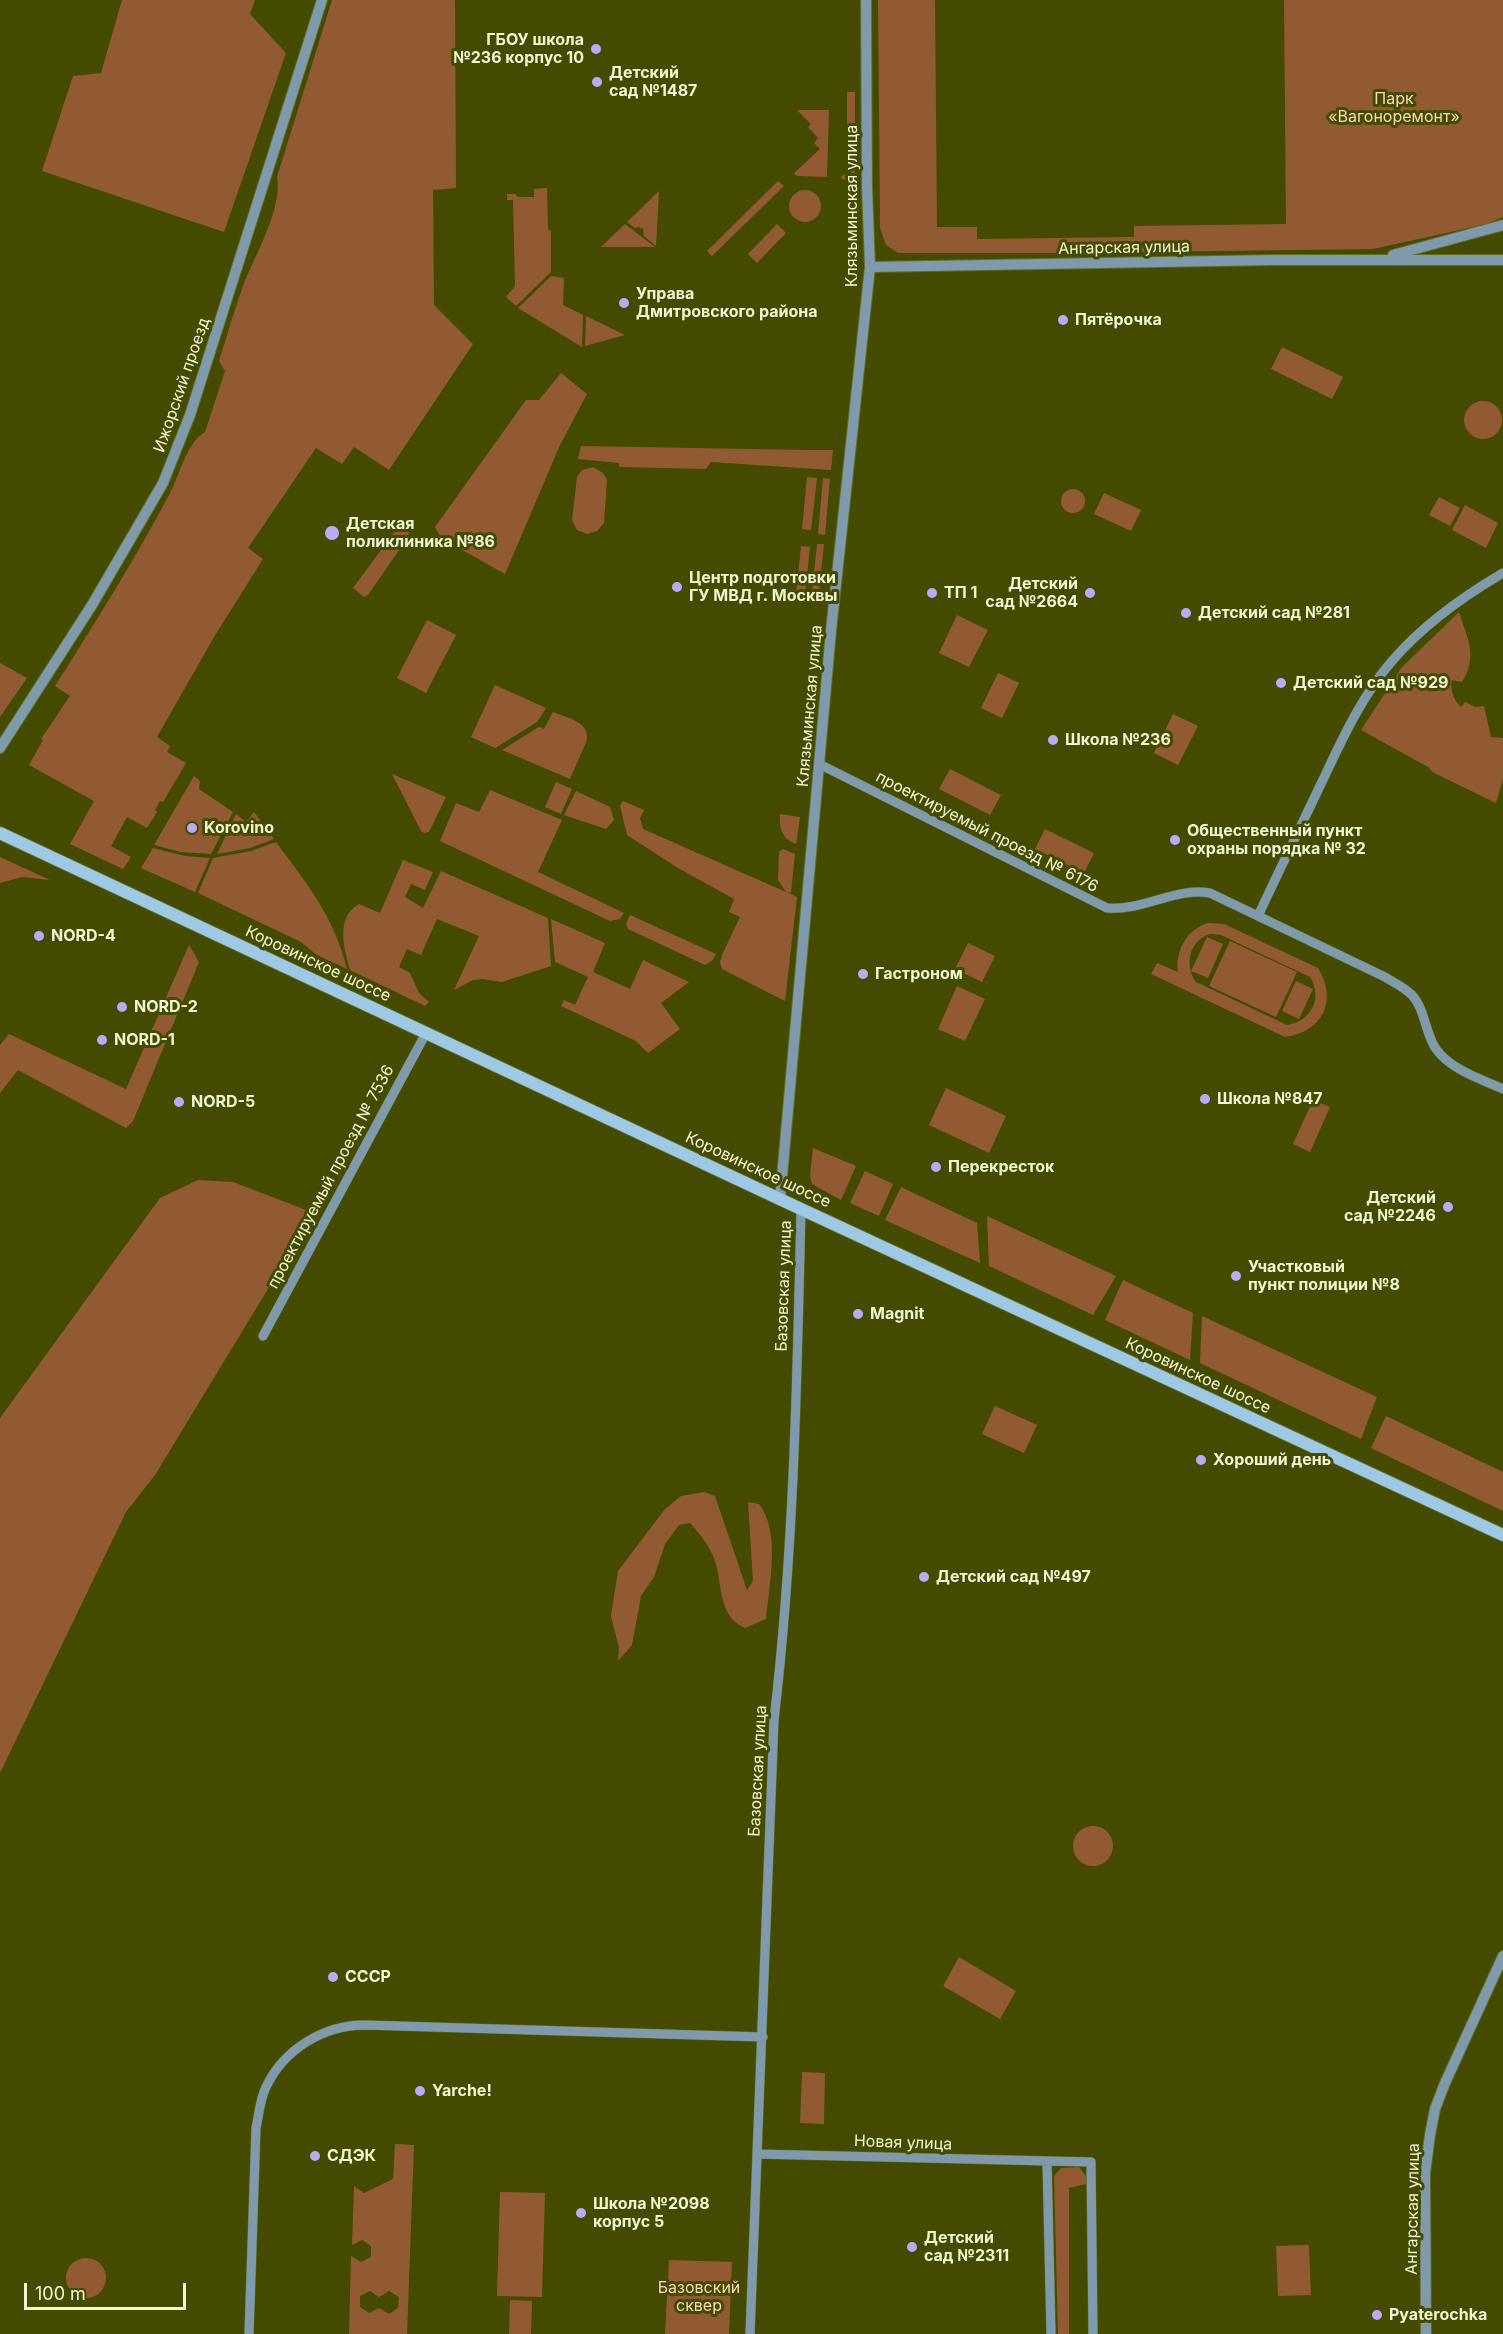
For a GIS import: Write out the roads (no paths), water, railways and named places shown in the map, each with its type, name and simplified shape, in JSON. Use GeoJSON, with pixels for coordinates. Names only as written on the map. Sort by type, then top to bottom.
{"type":"FeatureCollection","features":[{"type":"Feature","properties":{"kind":"main road","name":"Коровинское шоссе"},"geometry":{"type":"LineString","coordinates":[[0,833],[1503,1535]]}},
{"type":"Feature","properties":{"kind":"street","name":"Ижорский проезд"},"geometry":{"type":"LineString","coordinates":[[0,748],[92,605],[167,475],[190,416],[322,0]]}},
{"type":"Feature","properties":{"kind":"street","name":"Клязьминская улица"},"geometry":{"type":"LineString","coordinates":[[780,1199],[819,764],[870,267],[867,188],[866,0]]}},
{"type":"Feature","properties":{"kind":"street","name":"Ангарская улица"},"geometry":{"type":"LineString","coordinates":[[1378,259],[1503,225]]}},
{"type":"Feature","properties":{"kind":"street","name":"Ангарская улица"},"geometry":{"type":"LineString","coordinates":[[870,267],[1378,259],[1503,260]]}},
{"type":"Feature","properties":{"kind":"street"},"geometry":{"type":"LineString","coordinates":[[1258,916],[1345,734],[1376,683],[1391,662],[1420,632],[1503,573]]}},
{"type":"Feature","properties":{"kind":"street","name":"проектируемый проезд № 6176"},"geometry":{"type":"LineString","coordinates":[[819,764],[1107,908],[1134,908],[1191,892],[1210,893],[1404,988],[1417,1003],[1431,1040],[1442,1056],[1460,1069],[1503,1089]]}},
{"type":"Feature","properties":{"kind":"street","name":"проектируемый проезд № 7536"},"geometry":{"type":"LineString","coordinates":[[263,1335],[426,1033]]}},
{"type":"Feature","properties":{"kind":"street","name":"Базовская улица"},"geometry":{"type":"LineString","coordinates":[[750,2334],[774,1719],[782,1653],[792,1507],[801,1209]]}},
{"type":"Feature","properties":{"kind":"street","name":"Ангарская улица"},"geometry":{"type":"LineString","coordinates":[[1426,2334],[1425,2174],[1430,2135],[1445,2083],[1503,1956]]}},
{"type":"Feature","properties":{"kind":"street"},"geometry":{"type":"LineString","coordinates":[[249,2334],[256,2128],[261,2104],[266,2086],[277,2070],[295,2050],[314,2037],[334,2028],[365,2025],[763,2037]]}},
{"type":"Feature","properties":{"kind":"street","name":"Новая улица"},"geometry":{"type":"LineString","coordinates":[[757,2154],[1090,2162],[1093,2334]]}},
{"type":"Feature","properties":{"kind":"street"},"geometry":{"type":"LineString","coordinates":[[1047,2162],[1051,2334]]}},
{"type":"Feature","properties":{"kind":"place","name":"ГБОУ школа №236 корпус 10"},"geometry":{"type":"Point","coordinates":[596,49]}},
{"type":"Feature","properties":{"kind":"place","name":"Детский сад №1487"},"geometry":{"type":"Point","coordinates":[597,82]}},
{"type":"Feature","properties":{"kind":"place","name":"Управа Дмитровского района"},"geometry":{"type":"Point","coordinates":[624,303]}},
{"type":"Feature","properties":{"kind":"place","name":"Пятёрочка"},"geometry":{"type":"Point","coordinates":[1063,320]}},
{"type":"Feature","properties":{"kind":"place","name":"Детская поликлиника №86"},"geometry":{"type":"Point","coordinates":[332,533]}},
{"type":"Feature","properties":{"kind":"place","name":"Центр подготовки ГУ МВД г. Москвы"},"geometry":{"type":"Point","coordinates":[677,587]}},
{"type":"Feature","properties":{"kind":"place","name":"ТП 1"},"geometry":{"type":"Point","coordinates":[932,593]}},
{"type":"Feature","properties":{"kind":"place","name":"Детский сад №2664"},"geometry":{"type":"Point","coordinates":[1090,593]}},
{"type":"Feature","properties":{"kind":"place","name":"Детский сад №281"},"geometry":{"type":"Point","coordinates":[1186,613]}},
{"type":"Feature","properties":{"kind":"place","name":"Детский сад №929"},"geometry":{"type":"Point","coordinates":[1281,683]}},
{"type":"Feature","properties":{"kind":"place","name":"Школа №236"},"geometry":{"type":"Point","coordinates":[1053,740]}},
{"type":"Feature","properties":{"kind":"place","name":"Korovino"},"geometry":{"type":"Point","coordinates":[192,828]}},
{"type":"Feature","properties":{"kind":"place","name":"Общественный пункт охраны порядка № 32"},"geometry":{"type":"Point","coordinates":[1175,840]}},
{"type":"Feature","properties":{"kind":"place","name":"NORD-4"},"geometry":{"type":"Point","coordinates":[39,936]}},
{"type":"Feature","properties":{"kind":"place","name":"Гастроном"},"geometry":{"type":"Point","coordinates":[863,974]}},
{"type":"Feature","properties":{"kind":"place","name":"NORD-2"},"geometry":{"type":"Point","coordinates":[122,1007]}},
{"type":"Feature","properties":{"kind":"place","name":"NORD-1"},"geometry":{"type":"Point","coordinates":[102,1040]}},
{"type":"Feature","properties":{"kind":"place","name":"Школа №847"},"geometry":{"type":"Point","coordinates":[1205,1099]}},
{"type":"Feature","properties":{"kind":"place","name":"NORD-5"},"geometry":{"type":"Point","coordinates":[179,1102]}},
{"type":"Feature","properties":{"kind":"place","name":"Перекресток"},"geometry":{"type":"Point","coordinates":[936,1167]}},
{"type":"Feature","properties":{"kind":"place","name":"Детский сад №2246"},"geometry":{"type":"Point","coordinates":[1448,1207]}},
{"type":"Feature","properties":{"kind":"place","name":"Участковый пункт полиции №8"},"geometry":{"type":"Point","coordinates":[1236,1276]}},
{"type":"Feature","properties":{"kind":"place","name":"Magnit"},"geometry":{"type":"Point","coordinates":[858,1314]}},
{"type":"Feature","properties":{"kind":"place","name":"Хороший день"},"geometry":{"type":"Point","coordinates":[1201,1460]}},
{"type":"Feature","properties":{"kind":"place","name":"Детский сад №497"},"geometry":{"type":"Point","coordinates":[924,1577]}},
{"type":"Feature","properties":{"kind":"place","name":"СССР"},"geometry":{"type":"Point","coordinates":[333,1977]}},
{"type":"Feature","properties":{"kind":"place","name":"Yarche!"},"geometry":{"type":"Point","coordinates":[420,2091]}},
{"type":"Feature","properties":{"kind":"place","name":"СДЭК"},"geometry":{"type":"Point","coordinates":[315,2156]}},
{"type":"Feature","properties":{"kind":"place","name":"Школа №2098 корпус 5"},"geometry":{"type":"Point","coordinates":[581,2213]}},
{"type":"Feature","properties":{"kind":"place","name":"Детский сад №2311"},"geometry":{"type":"Point","coordinates":[912,2247]}},
{"type":"Feature","properties":{"kind":"place","name":"Pyaterochka"},"geometry":{"type":"Point","coordinates":[1377,2315]}},
{"type":"Feature","properties":{"kind":"park label","name":"Парк «Вагоноремонт»"},"geometry":{"type":"Point","coordinates":[1394,108]}},
{"type":"Feature","properties":{"kind":"park label","name":"Базовский сквер"},"geometry":{"type":"Point","coordinates":[699,2297]}}]}
